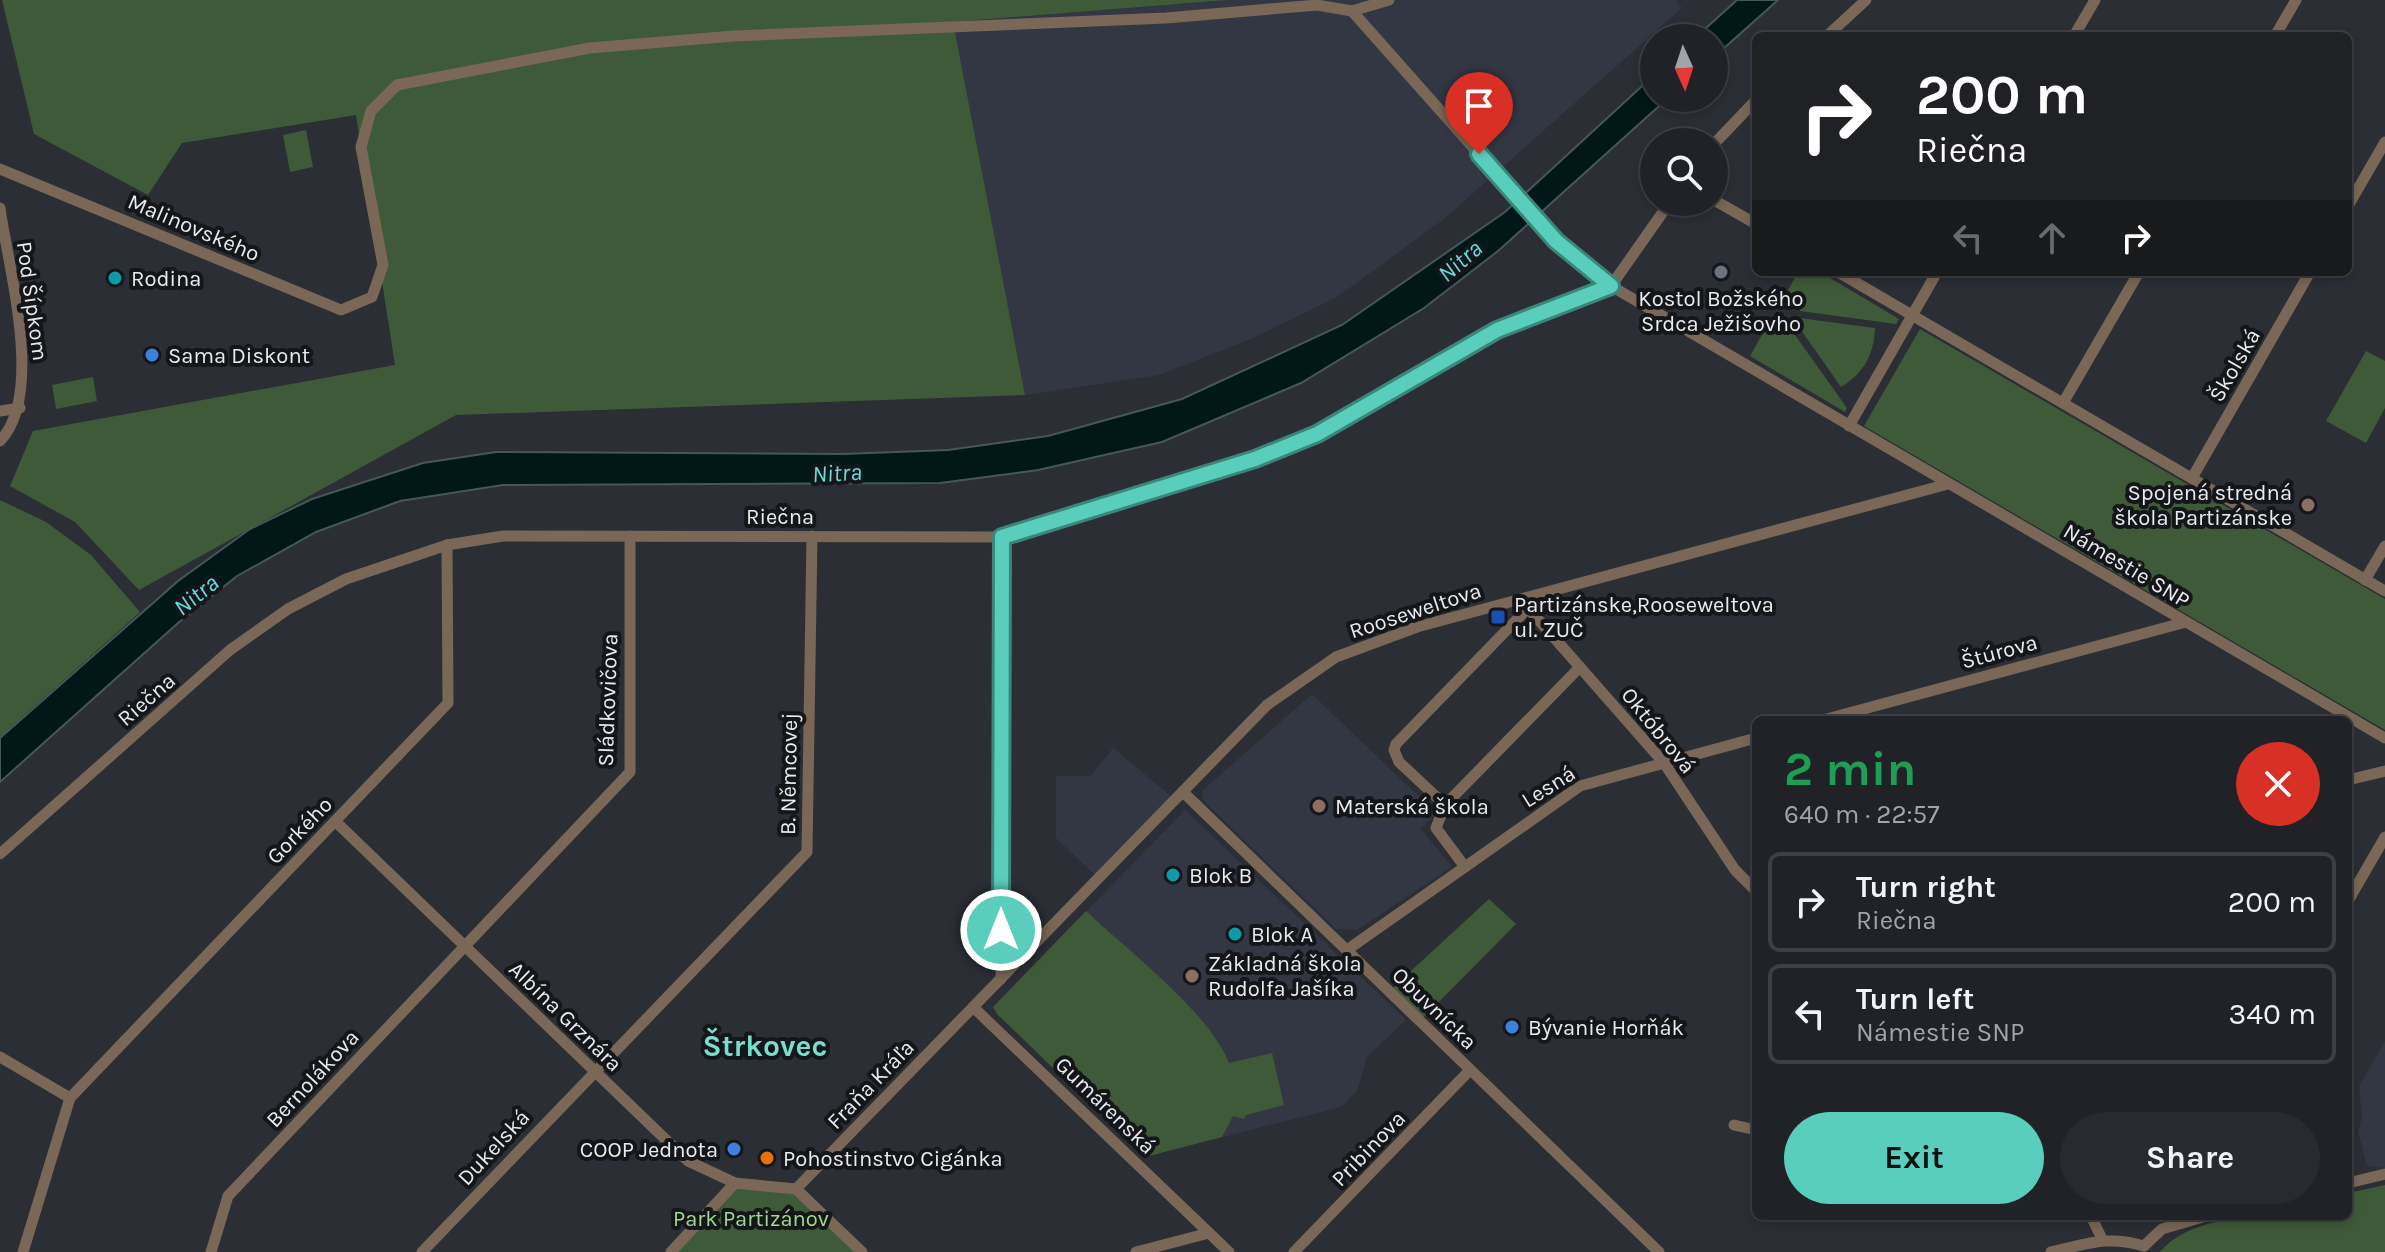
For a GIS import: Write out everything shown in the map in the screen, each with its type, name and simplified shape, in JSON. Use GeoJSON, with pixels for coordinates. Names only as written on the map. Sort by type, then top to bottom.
{"type":"FeatureCollection","features":[{"type":"Feature","properties":{"kind":"street"},"geometry":{"type":"LineString","coordinates":[[1352,11],[1389,0]]}},
{"type":"Feature","properties":{"kind":"street"},"geometry":{"type":"LineString","coordinates":[[1831,32],[1866,0]]}},
{"type":"Feature","properties":{"kind":"street"},"geometry":{"type":"LineString","coordinates":[[2076,32],[2095,0]]}},
{"type":"Feature","properties":{"kind":"street"},"geometry":{"type":"LineString","coordinates":[[2277,32],[2296,0]]}},
{"type":"Feature","properties":{"kind":"street","name":"Malinovského"},"geometry":{"type":"LineString","coordinates":[[0,169],[341,310],[372,297],[383,265],[361,147],[371,111],[397,85],[590,48],[734,36],[1166,18],[1317,5],[1352,11]]}},
{"type":"Feature","properties":{"kind":"street","name":"Námestie SNP"},"geometry":{"type":"LineString","coordinates":[[1352,11],[1556,240],[1611,286],[2347,716]]}},
{"type":"Feature","properties":{"kind":"street"},"geometry":{"type":"LineString","coordinates":[[1728,129],[1752,104]]}},
{"type":"Feature","properties":{"kind":"street"},"geometry":{"type":"LineString","coordinates":[[2352,199],[2385,142]]}},
{"type":"Feature","properties":{"kind":"street","name":"Pod Šípkom"},"geometry":{"type":"LineString","coordinates":[[0,208],[23,374],[20,408],[0,441]]}},
{"type":"Feature","properties":{"kind":"street"},"geometry":{"type":"LineString","coordinates":[[1728,208],[1752,222]]}},
{"type":"Feature","properties":{"kind":"street"},"geometry":{"type":"LineString","coordinates":[[1611,286],[1660,216]]}},
{"type":"Feature","properties":{"kind":"street"},"geometry":{"type":"LineString","coordinates":[[1845,276],[2385,591]]}},
{"type":"Feature","properties":{"kind":"street"},"geometry":{"type":"LineString","coordinates":[[1849,426],[1935,276]]}},
{"type":"Feature","properties":{"kind":"street"},"geometry":{"type":"LineString","coordinates":[[2063,403],[2137,276]]}},
{"type":"Feature","properties":{"kind":"street","name":"Školská"},"geometry":{"type":"LineString","coordinates":[[2192,478],[2308,276]]}},
{"type":"Feature","properties":{"kind":"street","name":"Riečna"},"geometry":{"type":"LineString","coordinates":[[0,854],[258,629],[346,579],[447,545],[503,536],[1002,537],[1255,459],[1317,434],[1497,330],[1611,286]]}},
{"type":"Feature","properties":{"kind":"street"},"geometry":{"type":"LineString","coordinates":[[0,411],[20,408]]}},
{"type":"Feature","properties":{"kind":"street","name":"Rooseweltova"},"geometry":{"type":"LineString","coordinates":[[973,1007],[1267,705],[1336,657],[1417,627],[1527,603],[1948,484]]}},
{"type":"Feature","properties":{"kind":"street","name":"Sládkovičova"},"geometry":{"type":"LineString","coordinates":[[465,946],[630,772],[630,536]]}},
{"type":"Feature","properties":{"kind":"street","name":"B. Němcovej"},"geometry":{"type":"LineString","coordinates":[[594,1070],[807,852],[812,536]]}},
{"type":"Feature","properties":{"kind":"street"},"geometry":{"type":"LineString","coordinates":[[1001,979],[1002,537]]}},
{"type":"Feature","properties":{"kind":"street","name":"Gorkého"},"geometry":{"type":"LineString","coordinates":[[23,1252],[70,1098],[448,703],[447,545]]}},
{"type":"Feature","properties":{"kind":"street"},"geometry":{"type":"LineString","coordinates":[[2365,580],[2385,546]]}},
{"type":"Feature","properties":{"kind":"street"},"geometry":{"type":"LineString","coordinates":[[1445,805],[1399,762],[1394,750],[1396,744],[1527,603]]}},
{"type":"Feature","properties":{"kind":"street","name":"Októbrová"},"geometry":{"type":"LineString","coordinates":[[1527,603],[1664,763],[1735,870],[1752,887]]}},
{"type":"Feature","properties":{"kind":"street","name":"Štúrova"},"geometry":{"type":"LineString","coordinates":[[1838,716],[2186,622]]}},
{"type":"Feature","properties":{"kind":"street"},"geometry":{"type":"LineString","coordinates":[[1465,867],[1436,828],[1445,805],[1580,667]]}},
{"type":"Feature","properties":{"kind":"street","name":"Námestie SNP"},"geometry":{"type":"LineString","coordinates":[[2352,719],[2385,738]]}},
{"type":"Feature","properties":{"kind":"street"},"geometry":{"type":"LineString","coordinates":[[1664,763],[1752,739]]}},
{"type":"Feature","properties":{"kind":"street","name":"Lesná"},"geometry":{"type":"LineString","coordinates":[[1347,950],[1580,786],[1664,763]]}},
{"type":"Feature","properties":{"kind":"street"},"geometry":{"type":"LineString","coordinates":[[2352,779],[2385,771]]}},
{"type":"Feature","properties":{"kind":"street","name":"Obuvnícka"},"geometry":{"type":"LineString","coordinates":[[1183,792],[1659,1252]]}},
{"type":"Feature","properties":{"kind":"street","name":"Albína Grznára"},"geometry":{"type":"LineString","coordinates":[[335,821],[688,1161],[735,1183],[796,1189]]}},
{"type":"Feature","properties":{"kind":"street"},"geometry":{"type":"LineString","coordinates":[[2352,894],[2385,837]]}},
{"type":"Feature","properties":{"kind":"street","name":"Bernolákova"},"geometry":{"type":"LineString","coordinates":[[211,1252],[228,1196],[465,946]]}},
{"type":"Feature","properties":{"kind":"street","name":"Fraňa Kráľa"},"geometry":{"type":"LineString","coordinates":[[796,1189],[973,1007]]}},
{"type":"Feature","properties":{"kind":"street","name":"Gumárenská"},"geometry":{"type":"LineString","coordinates":[[973,1007],[1229,1252]]}},
{"type":"Feature","properties":{"kind":"street"},"geometry":{"type":"LineString","coordinates":[[0,1057],[70,1098]]}},
{"type":"Feature","properties":{"kind":"street","name":"Dukelská"},"geometry":{"type":"LineString","coordinates":[[422,1252],[594,1070]]}},
{"type":"Feature","properties":{"kind":"street","name":"Pribinova"},"geometry":{"type":"LineString","coordinates":[[1294,1252],[1470,1070]]}},
{"type":"Feature","properties":{"kind":"street"},"geometry":{"type":"LineString","coordinates":[[1734,1125],[1752,1129]]}},
{"type":"Feature","properties":{"kind":"street"},"geometry":{"type":"LineString","coordinates":[[2352,1182],[2385,1174]]}},
{"type":"Feature","properties":{"kind":"street"},"geometry":{"type":"LineString","coordinates":[[671,1252],[735,1183]]}},
{"type":"Feature","properties":{"kind":"street"},"geometry":{"type":"LineString","coordinates":[[796,1189],[862,1252]]}},
{"type":"Feature","properties":{"kind":"street"},"geometry":{"type":"LineString","coordinates":[[2093,1220],[2102,1239]]}},
{"type":"Feature","properties":{"kind":"street"},"geometry":{"type":"LineString","coordinates":[[2051,1252],[2118,1238],[2144,1249],[2162,1229],[2180,1220]]}},
{"type":"Feature","properties":{"kind":"street"},"geometry":{"type":"LineString","coordinates":[[1136,1252],[1209,1233]]}},
{"type":"Feature","properties":{"kind":"shaded area"},"geometry":{"type":"Polygon","coordinates":[[[1227,0],[1676,0],[1682,8],[1664,24],[1640,24],[1640,45],[1444,219],[1337,297],[1253,338],[1159,375],[1025,395],[953,22],[1227,0]]]}},
{"type":"Feature","properties":{"kind":"shaded area","name":"Materská škola"},"geometry":{"type":"Polygon","coordinates":[[[1312,694],[1436,813],[1421,829],[1452,867],[1357,930],[1336,929],[1202,799],[1203,790],[1312,694]]]}},
{"type":"Feature","properties":{"kind":"shaded area"},"geometry":{"type":"Polygon","coordinates":[[[1113,748],[1171,796],[1095,875],[1056,838],[1056,776],[1091,776],[1113,748]]]}},
{"type":"Feature","properties":{"kind":"shaded area","name":"Základná škola Rudolfa Jašíka"},"geometry":{"type":"Polygon","coordinates":[[[1185,810],[1406,1020],[1367,1057],[1357,1091],[1341,1107],[1145,1157],[993,1007],[1185,810]]]}},
{"type":"Feature","properties":{"kind":"shaded area"},"geometry":{"type":"Polygon","coordinates":[[[2385,1042],[2385,1168],[2367,1166],[2358,1131],[2362,1117],[2359,1086],[2385,1042]]]}},
{"type":"Feature","properties":{"kind":"green space"},"geometry":{"type":"Polygon","coordinates":[[[2,0],[1227,0],[953,22],[1025,395],[456,415],[139,590],[75,522],[10,486],[33,431],[395,365],[356,115],[182,143],[148,195],[34,134],[2,0]]]}},
{"type":"Feature","properties":{"kind":"green space"},"geometry":{"type":"Polygon","coordinates":[[[306,130],[313,167],[290,172],[283,135],[306,130]]]}},
{"type":"Feature","properties":{"kind":"green space"},"geometry":{"type":"Polygon","coordinates":[[[1796,276],[1827,276],[1899,319],[1896,324],[1800,311],[1798,300],[1788,290],[1796,276]]]}},
{"type":"Feature","properties":{"kind":"green space"},"geometry":{"type":"Polygon","coordinates":[[[1799,318],[1875,328],[1870,354],[1856,376],[1841,387],[1796,323],[1799,318]]]}},
{"type":"Feature","properties":{"kind":"green space"},"geometry":{"type":"Polygon","coordinates":[[[1767,326],[1777,330],[1790,328],[1847,408],[1845,412],[1750,356],[1767,326]]]}},
{"type":"Feature","properties":{"kind":"green space"},"geometry":{"type":"Polygon","coordinates":[[[1920,329],[2385,599],[2385,730],[1864,426],[1920,329]]]}},
{"type":"Feature","properties":{"kind":"green space"},"geometry":{"type":"Polygon","coordinates":[[[2366,351],[2385,361],[2385,408],[2366,443],[2326,421],[2366,351]]]}},
{"type":"Feature","properties":{"kind":"green space"},"geometry":{"type":"Polygon","coordinates":[[[93,377],[97,401],[56,409],[52,385],[93,377]]]}},
{"type":"Feature","properties":{"kind":"green space"},"geometry":{"type":"Polygon","coordinates":[[[0,500],[46,522],[91,555],[140,612],[0,737],[0,500]]]}},
{"type":"Feature","properties":{"kind":"green space"},"geometry":{"type":"Polygon","coordinates":[[[1489,899],[1516,924],[1416,1025],[1385,995],[1489,899]]]}},
{"type":"Feature","properties":{"kind":"green space"},"geometry":{"type":"Polygon","coordinates":[[[1086,911],[1186,1003],[1219,1044],[1229,1063],[1272,1053],[1284,1105],[1246,1115],[1244,1119],[1233,1116],[1222,1137],[1145,1157],[997,1014],[993,1007],[1086,911]]]}},
{"type":"Feature","properties":{"kind":"green space","name":"Park Partizánov"},"geometry":{"type":"Polygon","coordinates":[[[735,1183],[796,1189],[862,1252],[671,1252],[735,1183]]]}},
{"type":"Feature","properties":{"kind":"green space"},"geometry":{"type":"Polygon","coordinates":[[[2385,1185],[2385,1252],[2160,1252],[2198,1227],[2222,1221],[2352,1220],[2352,1192],[2385,1185]]]}},
{"type":"Feature","properties":{"kind":"water"},"geometry":{"type":"Polygon","coordinates":[[[1737,0],[1778,0],[1728,45],[1728,24],[1710,24],[1737,0]]]}},
{"type":"Feature","properties":{"kind":"water","name":"Nitra"},"geometry":{"type":"Polygon","coordinates":[[[1640,88],[1640,112],[1652,112],[1498,251],[1424,308],[1301,383],[1162,442],[1038,470],[940,483],[503,485],[400,501],[316,532],[237,576],[178,623],[0,782],[0,738],[178,581],[250,529],[312,499],[423,463],[496,452],[843,454],[948,450],[1048,436],[1182,399],[1342,325],[1505,212],[1640,88]]]}},
{"type":"Feature","properties":{"kind":"place","name":"Kostol Božského Srdca Ježišovho"},"geometry":{"type":"Point","coordinates":[1721,272]}},
{"type":"Feature","properties":{"kind":"place","name":"Rodina"},"geometry":{"type":"Point","coordinates":[115,278]}},
{"type":"Feature","properties":{"kind":"place","name":"Sama Diskont"},"geometry":{"type":"Point","coordinates":[152,355]}},
{"type":"Feature","properties":{"kind":"place","name":"Spojená stredná škola Partizánske"},"geometry":{"type":"Point","coordinates":[2308,505]}},
{"type":"Feature","properties":{"kind":"place","name":"Partizánske,Rooseweltova ul. ZUČ"},"geometry":{"type":"Point","coordinates":[1498,617]}},
{"type":"Feature","properties":{"kind":"place","name":"Materská škola"},"geometry":{"type":"Point","coordinates":[1319,806]}},
{"type":"Feature","properties":{"kind":"place","name":"Blok B"},"geometry":{"type":"Point","coordinates":[1173,875]}},
{"type":"Feature","properties":{"kind":"place","name":"Blok A"},"geometry":{"type":"Point","coordinates":[1235,934]}},
{"type":"Feature","properties":{"kind":"place","name":"Základná škola Rudolfa Jašíka"},"geometry":{"type":"Point","coordinates":[1192,976]}},
{"type":"Feature","properties":{"kind":"place","name":"Bývanie Horňák"},"geometry":{"type":"Point","coordinates":[1512,1027]}},
{"type":"Feature","properties":{"kind":"place","name":"COOP Jednota"},"geometry":{"type":"Point","coordinates":[734,1149]}},
{"type":"Feature","properties":{"kind":"place","name":"Pohostinstvo Cigánka"},"geometry":{"type":"Point","coordinates":[767,1158]}},
{"type":"Feature","properties":{"kind":"district","name":"Štrkovec"},"geometry":{"type":"Point","coordinates":[765,1046]}},
{"type":"Feature","properties":{"kind":"route"},"geometry":{"type":"LineString","coordinates":[[1001,930],[1002,537],[1255,459],[1317,434],[1497,330],[1611,286],[1556,241],[1479,154]]}}]}
